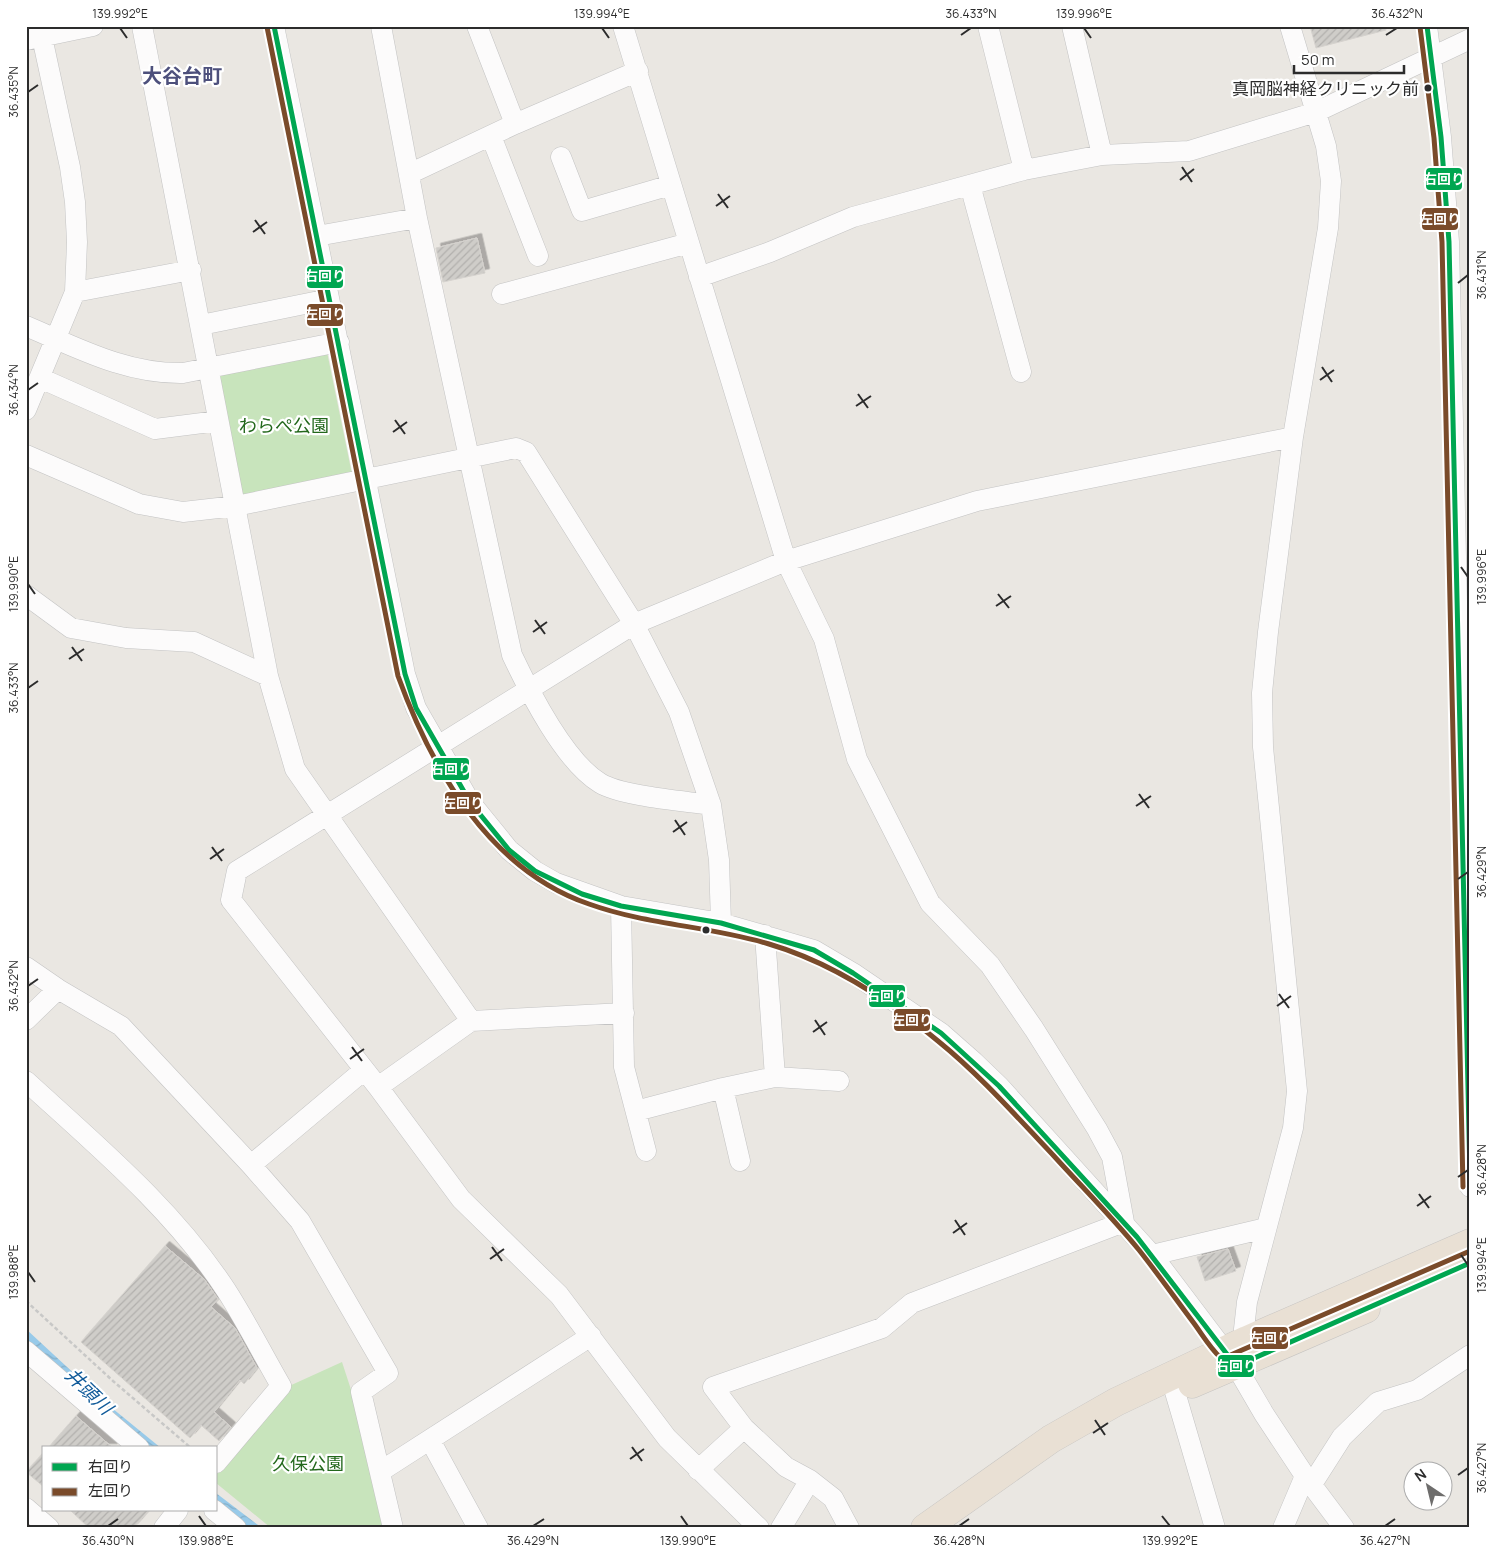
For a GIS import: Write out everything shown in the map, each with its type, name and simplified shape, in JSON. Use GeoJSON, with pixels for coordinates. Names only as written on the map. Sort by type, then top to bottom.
{"type":"FeatureCollection","features":[{"type":"Feature","properties":{"kind":"highway"},"geometry":{"type":"LineString","coordinates":[[925,1528],[1051,1439],[1470,1243]]}},
{"type":"Feature","properties":{"kind":"highway"},"geometry":{"type":"LineString","coordinates":[[1235,1352],[1470,1263]]}},
{"type":"Feature","properties":{"kind":"highway"},"geometry":{"type":"LineString","coordinates":[[951,1528],[1060,1454],[1173,1383]]}},
{"type":"Feature","properties":{"kind":"street"},"geometry":{"type":"LineString","coordinates":[[26,410],[75,292],[75,202],[70,167],[34,38],[93,26]]}},
{"type":"Feature","properties":{"kind":"street"},"geometry":{"type":"LineString","coordinates":[[142,26],[191,270],[218,421],[268,676],[295,769],[325,815],[471,1021]]}},
{"type":"Feature","properties":{"kind":"street"},"geometry":{"type":"LineString","coordinates":[[274,26],[339,342],[364,479],[405,674],[416,708],[470,802],[509,850],[535,871],[556,883],[621,906],[721,923],[814,950],[853,973],[941,1033],[999,1086],[1124,1222],[1235,1352],[1264,1414],[1308,1480],[1344,1528]]}},
{"type":"Feature","properties":{"kind":"street"},"geometry":{"type":"LineString","coordinates":[[380,26],[418,218],[512,655],[528,689],[575,761],[600,783],[638,794],[711,805]]}},
{"type":"Feature","properties":{"kind":"street"},"geometry":{"type":"LineString","coordinates":[[477,26],[516,124]]}},
{"type":"Feature","properties":{"kind":"street"},"geometry":{"type":"LineString","coordinates":[[623,26],[786,561],[824,640],[857,759],[930,903],[990,965],[1034,1029],[1097,1130],[1112,1157],[1124,1222]]}},
{"type":"Feature","properties":{"kind":"street"},"geometry":{"type":"LineString","coordinates":[[988,26],[1024,170]]}},
{"type":"Feature","properties":{"kind":"street"},"geometry":{"type":"LineString","coordinates":[[1072,26],[1102,155]]}},
{"type":"Feature","properties":{"kind":"street"},"geometry":{"type":"LineString","coordinates":[[1235,1352],[1244,1329],[1246,1302],[1293,1128],[1297,1092],[1264,747],[1262,693],[1293,437],[1330,210],[1331,181],[1326,146],[1290,26]]}},
{"type":"Feature","properties":{"kind":"street"},"geometry":{"type":"LineString","coordinates":[[1427,26],[1441,137],[1450,260],[1470,1186]]}},
{"type":"Feature","properties":{"kind":"street"},"geometry":{"type":"LineString","coordinates":[[699,277],[770,252],[853,217],[1024,170],[1102,155],[1189,151],[1316,112],[1470,40]]}},
{"type":"Feature","properties":{"kind":"street"},"geometry":{"type":"LineString","coordinates":[[409,174],[516,124],[638,71]]}},
{"type":"Feature","properties":{"kind":"street"},"geometry":{"type":"LineString","coordinates":[[491,136],[538,256]]}},
{"type":"Feature","properties":{"kind":"street"},"geometry":{"type":"LineString","coordinates":[[561,157],[582,211],[671,185]]}},
{"type":"Feature","properties":{"kind":"street"},"geometry":{"type":"LineString","coordinates":[[970,185],[1021,372]]}},
{"type":"Feature","properties":{"kind":"street"},"geometry":{"type":"LineString","coordinates":[[316,236],[418,218]]}},
{"type":"Feature","properties":{"kind":"street"},"geometry":{"type":"LineString","coordinates":[[502,294],[689,243]]}},
{"type":"Feature","properties":{"kind":"street"},"geometry":{"type":"LineString","coordinates":[[75,292],[191,270]]}},
{"type":"Feature","properties":{"kind":"street"},"geometry":{"type":"LineString","coordinates":[[201,325],[329,299]]}},
{"type":"Feature","properties":{"kind":"street"},"geometry":{"type":"LineString","coordinates":[[26,326],[121,366],[142,370],[183,373],[339,342]]}},
{"type":"Feature","properties":{"kind":"street"},"geometry":{"type":"LineString","coordinates":[[40,378],[155,429],[218,421]]}},
{"type":"Feature","properties":{"kind":"street"},"geometry":{"type":"LineString","coordinates":[[759,1528],[667,1438],[560,1295],[461,1199],[378,1088],[232,900],[237,871],[634,624],[786,561],[977,501],[1293,437]]}},
{"type":"Feature","properties":{"kind":"street"},"geometry":{"type":"LineString","coordinates":[[26,455],[139,504],[183,512],[236,506],[516,448],[526,452],[634,624],[679,712],[711,805],[718,860],[721,923]]}},
{"type":"Feature","properties":{"kind":"street"},"geometry":{"type":"LineString","coordinates":[[26,595],[70,628],[126,638],[194,642],[268,676]]}},
{"type":"Feature","properties":{"kind":"street"},"geometry":{"type":"LineString","coordinates":[[621,906],[624,1067],[646,1151]]}},
{"type":"Feature","properties":{"kind":"street"},"geometry":{"type":"LineString","coordinates":[[765,935],[775,1078]]}},
{"type":"Feature","properties":{"kind":"street"},"geometry":{"type":"LineString","coordinates":[[26,967],[58,989],[121,1026],[251,1165],[300,1221],[388,1373],[361,1392],[393,1528]]}},
{"type":"Feature","properties":{"kind":"street"},"geometry":{"type":"LineString","coordinates":[[26,1020],[58,989]]}},
{"type":"Feature","properties":{"kind":"street"},"geometry":{"type":"LineString","coordinates":[[378,1088],[471,1021],[624,1014]]}},
{"type":"Feature","properties":{"kind":"street"},"geometry":{"type":"LineString","coordinates":[[251,1165],[364,1071]]}},
{"type":"Feature","properties":{"kind":"street"},"geometry":{"type":"LineString","coordinates":[[636,1111],[722,1088],[775,1078],[838,1082]]}},
{"type":"Feature","properties":{"kind":"street"},"geometry":{"type":"LineString","coordinates":[[26,1081],[148,1194],[181,1232],[225,1290],[281,1386],[218,1461]]}},
{"type":"Feature","properties":{"kind":"street"},"geometry":{"type":"LineString","coordinates":[[722,1088],[740,1162]]}},
{"type":"Feature","properties":{"kind":"street"},"geometry":{"type":"LineString","coordinates":[[849,1528],[833,1498],[810,1480],[786,1467],[744,1428],[713,1386],[882,1328],[912,1303],[1124,1222]]}},
{"type":"Feature","properties":{"kind":"street"},"geometry":{"type":"LineString","coordinates":[[1152,1255],[1266,1228]]}},
{"type":"Feature","properties":{"kind":"street"},"geometry":{"type":"LineString","coordinates":[[381,1471],[591,1336]]}},
{"type":"Feature","properties":{"kind":"street"},"geometry":{"type":"LineString","coordinates":[[26,1351],[137,1446]]}},
{"type":"Feature","properties":{"kind":"street"},"geometry":{"type":"LineString","coordinates":[[1283,1528],[1308,1480],[1342,1436],[1378,1402],[1417,1390],[1470,1355]]}},
{"type":"Feature","properties":{"kind":"street"},"geometry":{"type":"LineString","coordinates":[[1173,1383],[1215,1528]]}},
{"type":"Feature","properties":{"kind":"street"},"geometry":{"type":"LineString","coordinates":[[698,1470],[744,1428]]}},
{"type":"Feature","properties":{"kind":"street"},"geometry":{"type":"LineString","coordinates":[[430,1440],[478,1528]]}},
{"type":"Feature","properties":{"kind":"street"},"geometry":{"type":"LineString","coordinates":[[781,1528],[810,1480]]}},
{"type":"Feature","properties":{"kind":"street"},"geometry":{"type":"LineString","coordinates":[[26,1508],[49,1528]]}},
{"type":"Feature","properties":{"kind":"street"},"geometry":{"type":"LineString","coordinates":[[164,1528],[176,1512]]}},
{"type":"Feature","properties":{"kind":"street"},"geometry":{"type":"LineString","coordinates":[[216,1512],[236,1528]]}},
{"type":"Feature","properties":{"kind":"path"},"geometry":{"type":"LineString","coordinates":[[26,1302],[189,1446]]}},
{"type":"Feature","properties":{"kind":"green space","name":"わらぺ公園"},"geometry":{"type":"Polygon","coordinates":[[[327,352],[352,474],[242,497],[217,375],[327,352]]]}},
{"type":"Feature","properties":{"kind":"green space","name":"久保公園"},"geometry":{"type":"Polygon","coordinates":[[[342,1362],[396,1528],[271,1528],[218,1485],[218,1473],[287,1387],[342,1362]]]}},
{"type":"Feature","properties":{"kind":"water","name":"井頭川"},"geometry":{"type":"Polygon","coordinates":[[[26,1329],[107,1404],[159,1446],[146,1446],[26,1340],[26,1329]]]}},
{"type":"Feature","properties":{"kind":"water"},"geometry":{"type":"Polygon","coordinates":[[[218,1495],[262,1528],[246,1528],[218,1505],[218,1495]]]}},
{"type":"Feature","properties":{"kind":"building"},"geometry":{"type":"Polygon","coordinates":[[[1310,26],[1385,26],[1386,30],[1316,48],[1310,26]]]}},
{"type":"Feature","properties":{"kind":"building"},"geometry":{"type":"Polygon","coordinates":[[[477,238],[485,273],[443,282],[436,248],[477,238]]]}},
{"type":"Feature","properties":{"kind":"building"},"geometry":{"type":"Polygon","coordinates":[[[165,1246],[204,1279],[218,1299],[211,1307],[235,1328],[257,1368],[244,1384],[240,1380],[214,1412],[231,1427],[219,1441],[201,1425],[190,1438],[81,1342],[165,1246]]]}},
{"type":"Feature","properties":{"kind":"building"},"geometry":{"type":"Polygon","coordinates":[[[1228,1249],[1236,1271],[1205,1281],[1197,1257],[1228,1249]]]}},
{"type":"Feature","properties":{"kind":"building"},"geometry":{"type":"Polygon","coordinates":[[[76,1416],[111,1446],[50,1446],[76,1416]]]}},
{"type":"Feature","properties":{"kind":"building"},"geometry":{"type":"Polygon","coordinates":[[[42,1454],[42,1485],[26,1472],[42,1454]]]}},
{"type":"Feature","properties":{"kind":"building"},"geometry":{"type":"Polygon","coordinates":[[[72,1512],[147,1512],[133,1528],[89,1528],[72,1512]]]}},
{"type":"Feature","properties":{"kind":"transit line","name":"右回り"},"geometry":{"type":"LineString","coordinates":[[274,26],[405,674],[416,708],[470,802],[509,850],[535,871],[582,894],[621,906],[721,923],[814,950],[853,973],[941,1033],[999,1086],[1137,1237],[1236,1366],[1470,1263]]}},
{"type":"Feature","properties":{"kind":"transit line","name":"右回り"},"geometry":{"type":"LineString","coordinates":[[1427,26],[1441,137],[1449,242],[1470,1176]]}},
{"type":"Feature","properties":{"kind":"transit line","name":"左回り"},"geometry":{"type":"LineString","coordinates":[[267,27],[398,676],[428,746],[447,780],[469,812],[494,842],[522,867],[554,888],[589,904],[633,917],[724,933],[769,944],[814,961],[836,972],[900,1011],[953,1054],[983,1082],[1097,1202],[1139,1250],[1209,1345],[1220,1357],[1226,1357],[1470,1251]]}},
{"type":"Feature","properties":{"kind":"transit line","name":"左回り"},"geometry":{"type":"LineString","coordinates":[[1420,27],[1434,138],[1442,242],[1463,1187]]}},
{"type":"Feature","properties":{"kind":"place","name":"真岡脳神経クリニック前"},"geometry":{"type":"Point","coordinates":[1428,88]}},
{"type":"Feature","properties":{"kind":"district","name":"大谷台町"},"geometry":{"type":"Point","coordinates":[182,75]}}]}
